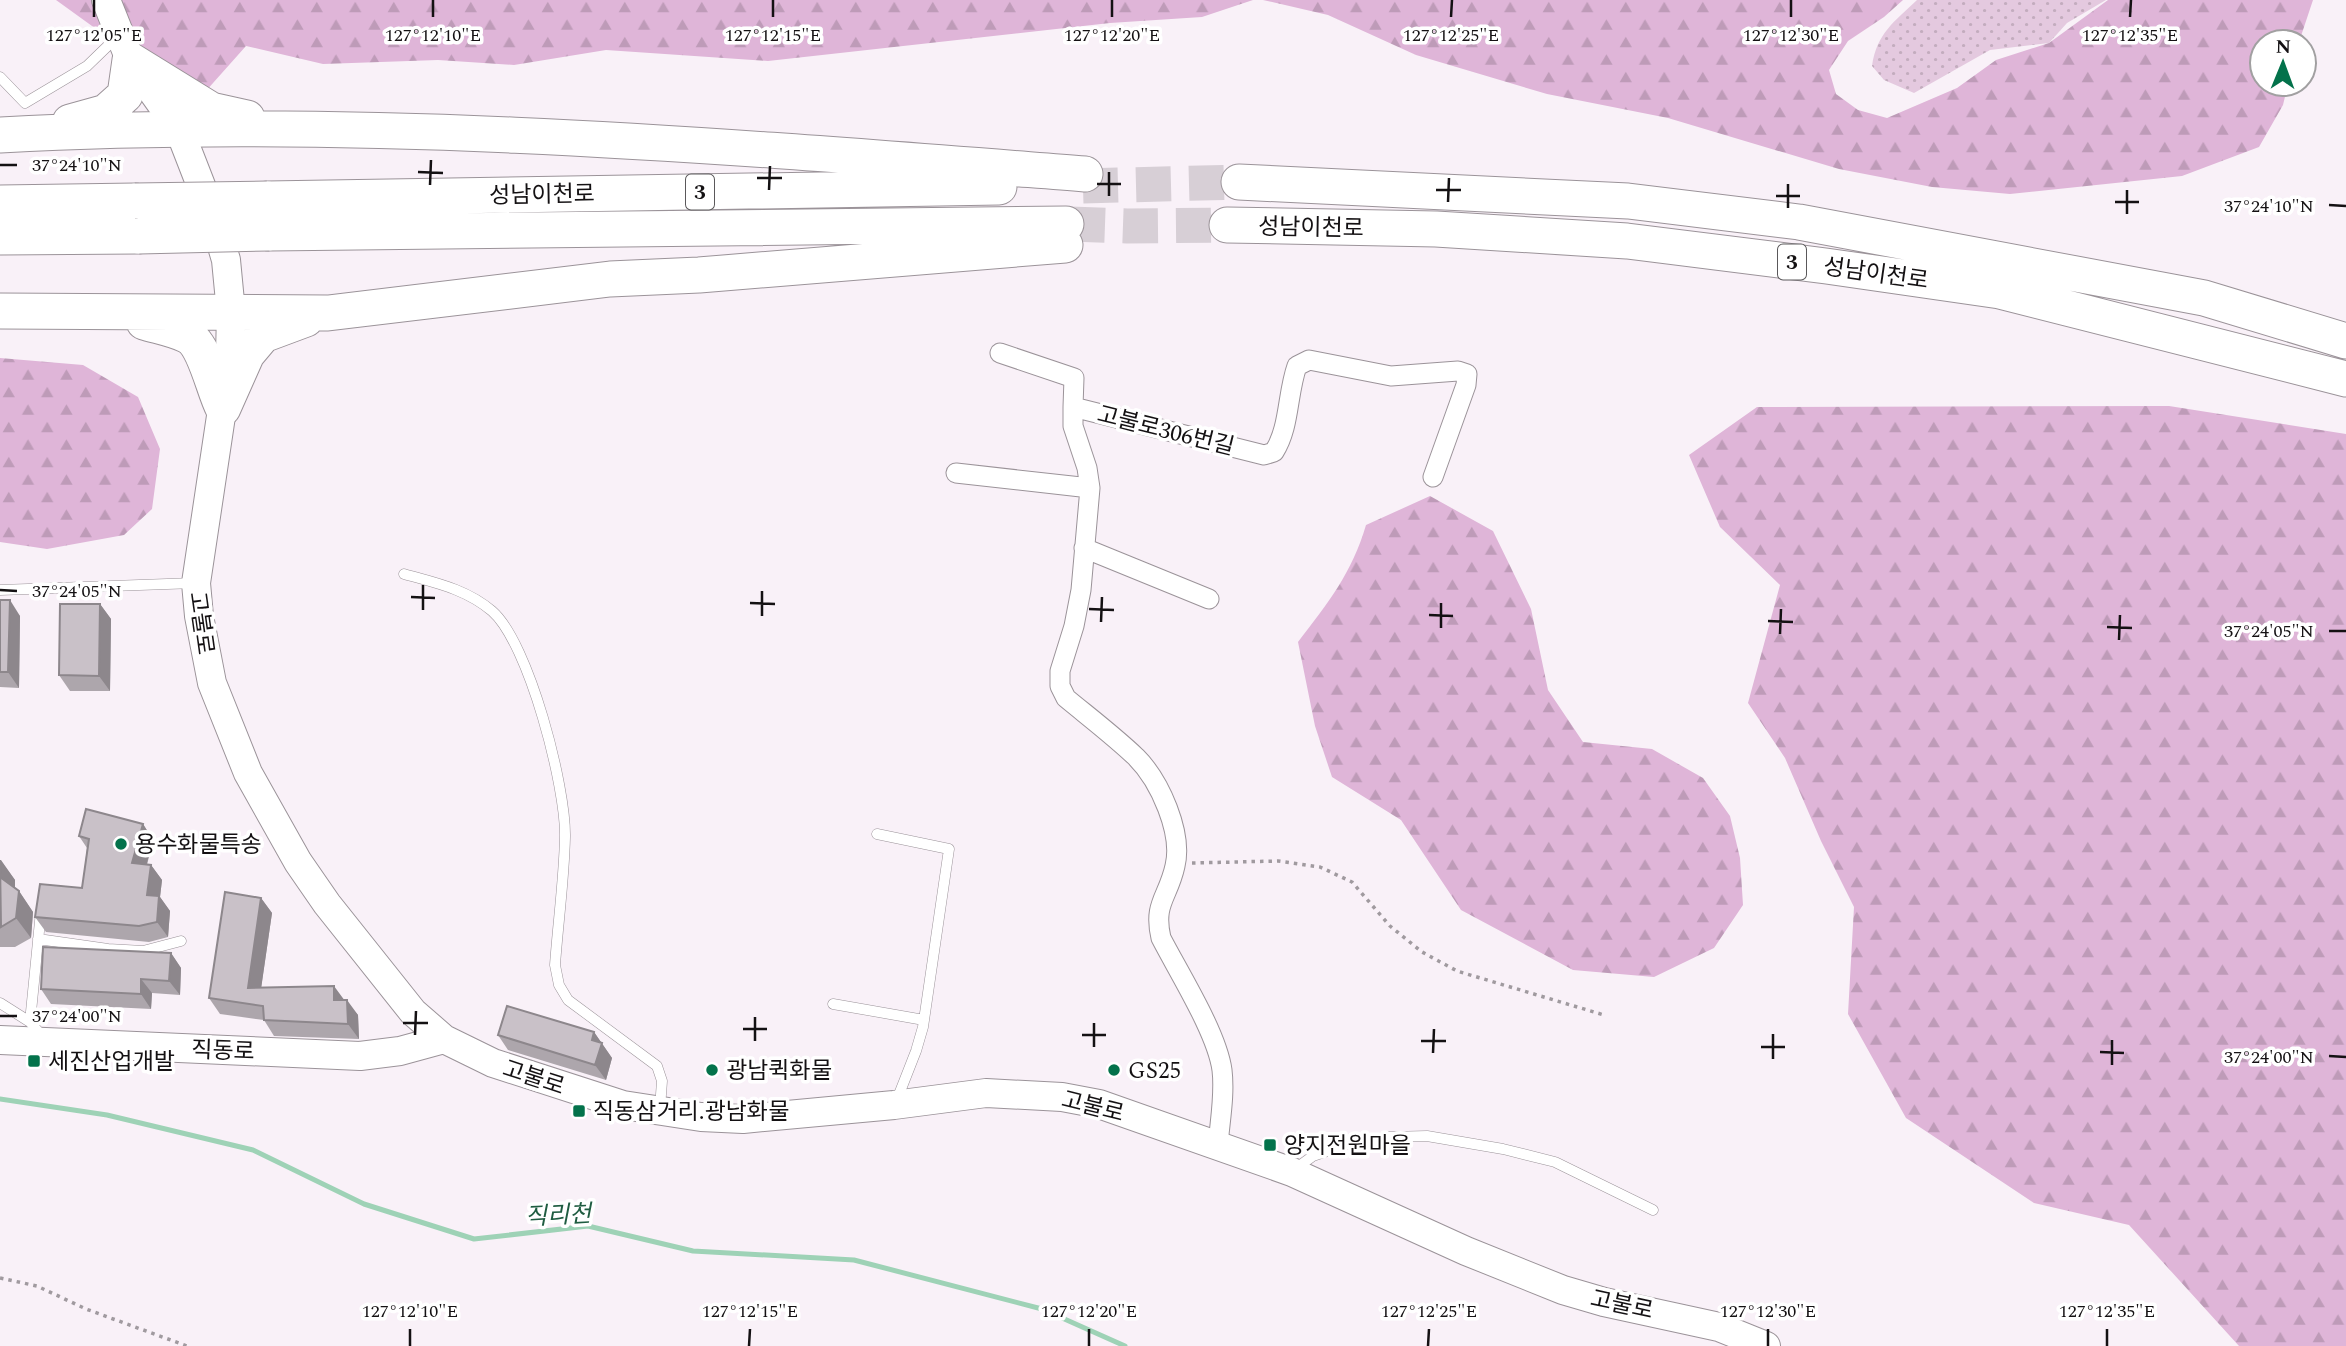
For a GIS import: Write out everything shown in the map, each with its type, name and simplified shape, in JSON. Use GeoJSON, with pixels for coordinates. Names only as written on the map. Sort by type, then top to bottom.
{"type":"FeatureCollection","features":[{"type":"Feature","properties":{"kind":"highway"},"geometry":{"type":"LineString","coordinates":[[125,47],[211,110],[299,128]]}},
{"type":"Feature","properties":{"kind":"highway"},"geometry":{"type":"LineString","coordinates":[[4,135],[106,112],[125,95],[125,47]]}},
{"type":"Feature","properties":{"kind":"highway"},"geometry":{"type":"LineString","coordinates":[[4,135],[299,128]]}},
{"type":"Feature","properties":{"kind":"highway","name":"성남이천로"},"geometry":{"type":"LineString","coordinates":[[0,203],[1084,180],[802,152],[402,130],[299,128]]}},
{"type":"Feature","properties":{"kind":"highway","name":"성남이천로"},"geometry":{"type":"LineString","coordinates":[[1240,182],[1629,201],[1799,222],[2204,298],[2346,341]]}},
{"type":"Feature","properties":{"kind":"highway","name":"성남이천로"},"geometry":{"type":"LineString","coordinates":[[1227,225],[1436,229],[1627,241],[1866,272],[2000,291],[2346,379]]}},
{"type":"Feature","properties":{"kind":"highway","name":"성남이천로"},"geometry":{"type":"LineString","coordinates":[[0,237],[268,233],[1068,234],[699,275],[610,279],[328,313]]}},
{"type":"Feature","properties":{"kind":"highway"},"geometry":{"type":"LineString","coordinates":[[2204,298],[2346,331]]}},
{"type":"Feature","properties":{"kind":"highway"},"geometry":{"type":"LineString","coordinates":[[0,310],[328,313]]}},
{"type":"Feature","properties":{"kind":"highway"},"geometry":{"type":"LineString","coordinates":[[107,312],[189,336],[203,354],[214,390],[223,408]]}},
{"type":"Feature","properties":{"kind":"highway"},"geometry":{"type":"LineString","coordinates":[[223,408],[247,354],[263,335],[328,313]]}},
{"type":"Feature","properties":{"kind":"street","name":"고불로"},"geometry":{"type":"LineString","coordinates":[[106,0],[125,47],[179,129],[214,219],[226,260],[231,312],[230,356],[196,583],[199,616],[212,683],[248,773],[298,862],[327,904],[413,1012],[444,1040],[493,1063],[546,1081],[623,1105],[659,1112],[743,1119],[894,1105],[986,1093],[1062,1097],[1099,1104],[1292,1172],[1478,1256],[1563,1290],[1604,1302],[1719,1327],[1766,1346]]}},
{"type":"Feature","properties":{"kind":"street"},"geometry":{"type":"LineString","coordinates":[[1000,353],[1074,378],[1073,407]]}},
{"type":"Feature","properties":{"kind":"street","name":"고불로306번길"},"geometry":{"type":"LineString","coordinates":[[1218,1145],[1223,1093],[1222,1069],[1216,1046],[1161,938],[1157,921],[1158,907],[1175,864],[1176,842],[1171,818],[1158,790],[1138,759],[1066,698],[1060,686],[1060,671],[1074,626],[1081,590],[1090,488],[1087,468],[1073,426],[1073,407],[1264,454],[1274,452],[1281,441],[1293,377],[1297,366],[1309,360],[1391,376],[1458,371],[1466,374],[1466,385],[1433,477]]}},
{"type":"Feature","properties":{"kind":"street"},"geometry":{"type":"LineString","coordinates":[[956,473],[1090,488]]}},
{"type":"Feature","properties":{"kind":"street"},"geometry":{"type":"LineString","coordinates":[[1084,548],[1209,599]]}},
{"type":"Feature","properties":{"kind":"street","name":"직동로"},"geometry":{"type":"LineString","coordinates":[[0,1040],[360,1056],[400,1051],[444,1040]]}},
{"type":"Feature","properties":{"kind":"lane"},"geometry":{"type":"LineString","coordinates":[[0,77],[25,103],[125,47]]}},
{"type":"Feature","properties":{"kind":"lane"},"geometry":{"type":"LineString","coordinates":[[404,574],[466,593],[494,613],[524,659],[555,764],[564,824],[555,965],[559,985],[568,1000],[657,1066],[662,1081],[659,1112]]}},
{"type":"Feature","properties":{"kind":"lane"},"geometry":{"type":"LineString","coordinates":[[0,590],[196,583]]}},
{"type":"Feature","properties":{"kind":"lane"},"geometry":{"type":"LineString","coordinates":[[877,834],[949,849],[924,1020],[916,1051],[894,1105]]}},
{"type":"Feature","properties":{"kind":"lane"},"geometry":{"type":"LineString","coordinates":[[30,1022],[42,897]]}},
{"type":"Feature","properties":{"kind":"lane"},"geometry":{"type":"LineString","coordinates":[[38,939],[143,951],[181,941]]}},
{"type":"Feature","properties":{"kind":"lane"},"geometry":{"type":"LineString","coordinates":[[0,1003],[30,1022],[48,1043]]}},
{"type":"Feature","properties":{"kind":"lane"},"geometry":{"type":"LineString","coordinates":[[833,1004],[924,1020]]}},
{"type":"Feature","properties":{"kind":"lane"},"geometry":{"type":"LineString","coordinates":[[1292,1172],[1313,1156],[1347,1144],[1388,1137],[1427,1136],[1503,1149],[1555,1162],[1653,1210]]}},
{"type":"Feature","properties":{"kind":"path"},"geometry":{"type":"LineString","coordinates":[[1175,864],[1278,861],[1320,867],[1352,882],[1391,926],[1422,952],[1445,965],[1457,971],[1605,1015]]}},
{"type":"Feature","properties":{"kind":"path"},"geometry":{"type":"LineString","coordinates":[[0,1278],[37,1286],[86,1309],[187,1346]]}},
{"type":"Feature","properties":{"kind":"shaded area"},"geometry":{"type":"Polygon","coordinates":[[[1917,0],[2106,0],[2067,23],[2049,43],[1990,50],[1914,93],[1884,80],[1872,66],[1882,36],[1917,0]]]}},
{"type":"Feature","properties":{"kind":"green space"},"geometry":{"type":"Polygon","coordinates":[[[56,0],[1253,0],[1202,17],[1110,23],[768,61],[606,50],[514,65],[438,60],[323,64],[246,46],[205,92],[161,59],[92,26],[56,0]]]}},
{"type":"Feature","properties":{"kind":"green space"},"geometry":{"type":"Polygon","coordinates":[[[1263,0],[1903,0],[1884,17],[1848,41],[1829,70],[1836,94],[1858,110],[1887,118],[1957,88],[1996,60],[2049,43],[2108,0],[2313,0],[2304,28],[2248,28],[2248,98],[2285,98],[2259,147],[2182,176],[2010,194],[1932,187],[1839,169],[1668,118],[1547,94],[1416,55],[1328,15],[1263,0]]]}},
{"type":"Feature","properties":{"kind":"green space"},"geometry":{"type":"Polygon","coordinates":[[[0,358],[83,365],[138,397],[160,449],[152,509],[124,535],[47,549],[0,542],[0,358]]]}},
{"type":"Feature","properties":{"kind":"green space"},"geometry":{"type":"Polygon","coordinates":[[[2169,406],[2346,434],[2346,1346],[2239,1346],[2129,1225],[2034,1203],[1906,1118],[1848,1014],[1854,907],[1821,841],[1785,758],[1748,703],[1780,585],[1720,527],[1689,455],[1757,407],[2169,406]]]}},
{"type":"Feature","properties":{"kind":"green space"},"geometry":{"type":"Polygon","coordinates":[[[1430,496],[1493,531],[1531,609],[1548,690],[1583,742],[1652,749],[1703,778],[1730,816],[1740,858],[1743,905],[1714,948],[1654,977],[1573,970],[1461,910],[1401,820],[1332,777],[1315,726],[1298,642],[1346,573],[1366,525],[1430,496]]]}},
{"type":"Feature","properties":{"kind":"building"},"geometry":{"type":"Polygon","coordinates":[[[0,600],[10,600],[8,672],[0,672],[0,600]]]}},
{"type":"Feature","properties":{"kind":"building"},"geometry":{"type":"Polygon","coordinates":[[[60,604],[100,604],[99,676],[59,675],[60,604]]]}},
{"type":"Feature","properties":{"kind":"building"},"geometry":{"type":"Polygon","coordinates":[[[86,809],[143,824],[132,863],[151,865],[147,895],[159,896],[157,922],[139,926],[35,917],[40,884],[82,888],[89,839],[79,836],[86,809]]]}},
{"type":"Feature","properties":{"kind":"building"},"geometry":{"type":"Polygon","coordinates":[[[0,877],[19,891],[16,918],[1,927],[0,877]]]}},
{"type":"Feature","properties":{"kind":"building"},"geometry":{"type":"Polygon","coordinates":[[[225,892],[261,898],[248,988],[334,986],[334,1000],[347,1000],[348,1024],[264,1020],[263,1006],[209,998],[225,892]]]}},
{"type":"Feature","properties":{"kind":"building"},"geometry":{"type":"Polygon","coordinates":[[[43,947],[171,953],[169,981],[141,979],[141,994],[41,989],[43,947]]]}},
{"type":"Feature","properties":{"kind":"building"},"geometry":{"type":"Polygon","coordinates":[[[507,1006],[594,1032],[592,1040],[602,1043],[595,1065],[498,1035],[507,1006]]]}},
{"type":"Feature","properties":{"kind":"waterway","name":"직리천"},"geometry":{"type":"LineString","coordinates":[[0,1099],[107,1115],[253,1150],[364,1204],[474,1239],[588,1226],[693,1251],[854,1260],[1042,1309],[1125,1346]]}},
{"type":"Feature","properties":{"kind":"tunnel"},"geometry":{"type":"LineString","coordinates":[[1083,186],[1239,182]]}},
{"type":"Feature","properties":{"kind":"tunnel"},"geometry":{"type":"LineString","coordinates":[[1070,224],[1227,225]]}},
{"type":"Feature","properties":{"kind":"place","name":"용수화물특송"},"geometry":{"type":"Point","coordinates":[121,844]}},
{"type":"Feature","properties":{"kind":"place","name":"세진산업개발"},"geometry":{"type":"Point","coordinates":[34,1061]}},
{"type":"Feature","properties":{"kind":"place","name":"광남퀵화물"},"geometry":{"type":"Point","coordinates":[712,1070]}},
{"type":"Feature","properties":{"kind":"place","name":"GS25"},"geometry":{"type":"Point","coordinates":[1114,1070]}},
{"type":"Feature","properties":{"kind":"place","name":"직동삼거리.광남화물"},"geometry":{"type":"Point","coordinates":[579,1111]}},
{"type":"Feature","properties":{"kind":"place","name":"양지전원마을"},"geometry":{"type":"Point","coordinates":[1270,1145]}}]}
